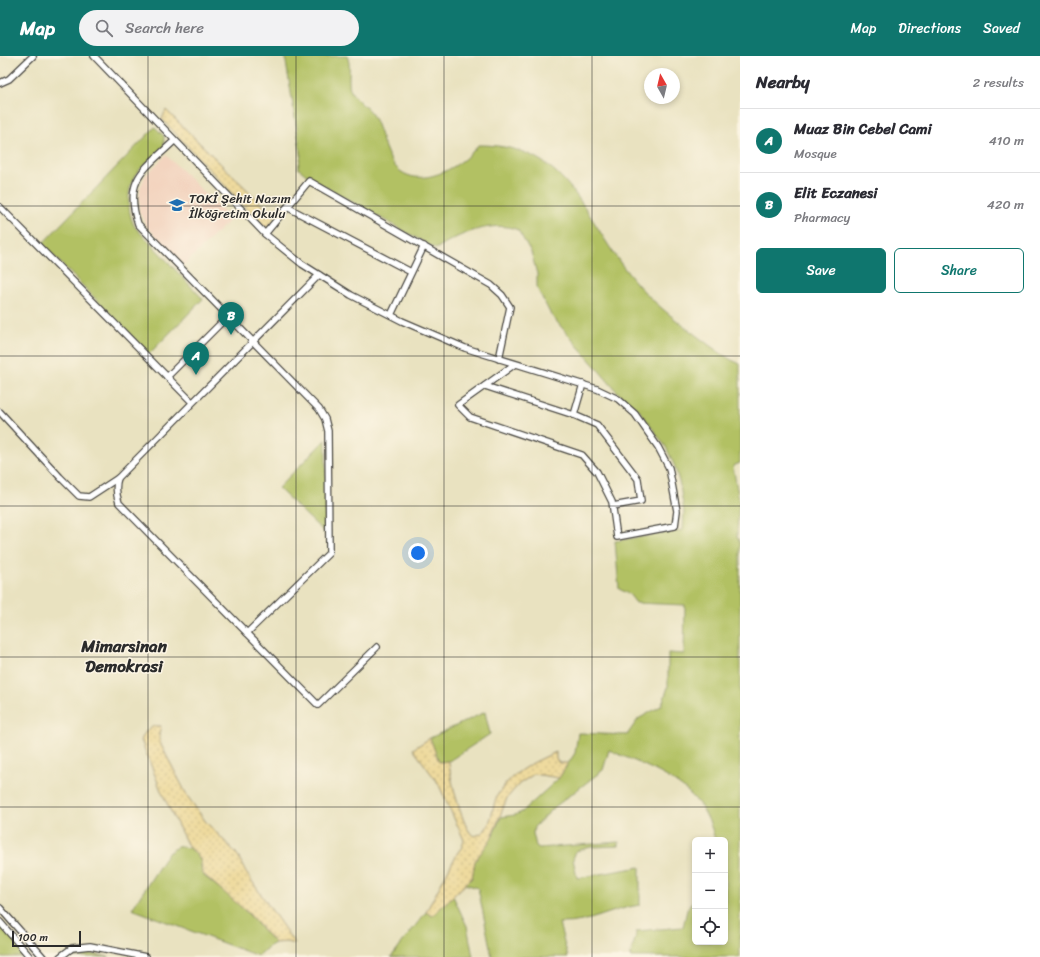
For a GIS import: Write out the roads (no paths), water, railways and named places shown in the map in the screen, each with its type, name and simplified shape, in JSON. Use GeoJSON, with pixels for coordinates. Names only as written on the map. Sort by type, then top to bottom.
{"type":"FeatureCollection","features":[{"type":"Feature","properties":{"kind":"street"},"geometry":{"type":"LineString","coordinates":[[0,83],[9,79],[33,56]]}},
{"type":"Feature","properties":{"kind":"street"},"geometry":{"type":"LineString","coordinates":[[94,56],[264,234],[302,264],[351,295],[391,315],[465,348],[583,384],[618,399],[635,414],[658,447],[669,468],[675,491],[677,511],[675,526],[617,537],[613,506],[597,472],[582,455],[470,417],[458,405],[515,364]]}},
{"type":"Feature","properties":{"kind":"street"},"geometry":{"type":"LineString","coordinates":[[174,140],[142,171],[135,182],[132,195],[132,207],[138,224],[319,410],[325,419],[328,431],[330,526],[329,553],[247,633]]}},
{"type":"Feature","properties":{"kind":"street"},"geometry":{"type":"LineString","coordinates":[[264,234],[309,181],[491,285],[502,295],[510,307],[499,359]]}},
{"type":"Feature","properties":{"kind":"street"},"geometry":{"type":"LineString","coordinates":[[0,207],[192,402]]}},
{"type":"Feature","properties":{"kind":"street"},"geometry":{"type":"LineString","coordinates":[[287,207],[411,272]]}},
{"type":"Feature","properties":{"kind":"street"},"geometry":{"type":"LineString","coordinates":[[391,315],[424,246]]}},
{"type":"Feature","properties":{"kind":"street"},"geometry":{"type":"LineString","coordinates":[[0,412],[60,477],[80,496],[89,497],[118,478],[319,275]]}},
{"type":"Feature","properties":{"kind":"street"},"geometry":{"type":"LineString","coordinates":[[167,377],[227,316]]}},
{"type":"Feature","properties":{"kind":"street"},"geometry":{"type":"LineString","coordinates":[[574,414],[583,384]]}},
{"type":"Feature","properties":{"kind":"street"},"geometry":{"type":"LineString","coordinates":[[485,386],[574,414],[597,425],[638,479],[641,501],[613,506]]}},
{"type":"Feature","properties":{"kind":"street"},"geometry":{"type":"LineString","coordinates":[[118,478],[115,486],[116,495],[120,503],[318,705],[377,647]]}},
{"type":"Feature","properties":{"kind":"street"},"geometry":{"type":"LineString","coordinates":[[0,908],[43,957]]}},
{"type":"Feature","properties":{"kind":"street"},"geometry":{"type":"LineString","coordinates":[[0,922],[30,957]]}},
{"type":"Feature","properties":{"kind":"street"},"geometry":{"type":"LineString","coordinates":[[60,957],[72,948],[90,946],[146,957]]}},
{"type":"Feature","properties":{"kind":"place","name":"TOKİ Şehit Nazım İlköğretim Okulu"},"geometry":{"type":"Point","coordinates":[177,205]}},
{"type":"Feature","properties":{"kind":"place","name":"Elit Eczanesi"},"geometry":{"type":"Point","coordinates":[231,335]}},
{"type":"Feature","properties":{"kind":"place","name":"Muaz Bin Cebel Cami"},"geometry":{"type":"Point","coordinates":[196,375]}},
{"type":"Feature","properties":{"kind":"district","name":"Mimarsinan Demokrasi"},"geometry":{"type":"Point","coordinates":[124,656]}}]}
